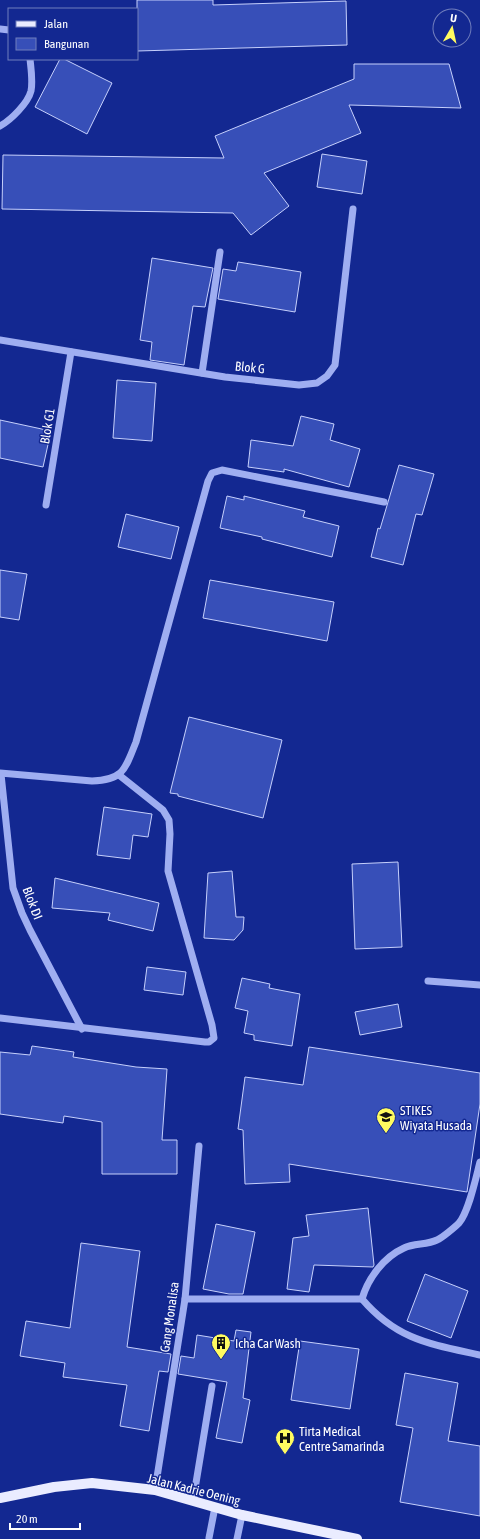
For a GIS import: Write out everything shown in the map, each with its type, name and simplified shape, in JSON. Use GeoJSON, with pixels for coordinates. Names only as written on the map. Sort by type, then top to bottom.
{"type":"FeatureCollection","features":[{"type":"Feature","properties":{"kind":"main road","name":"Jalan Kadrie Oening"},"geometry":{"type":"LineString","coordinates":[[0,1498],[54,1487],[92,1483],[155,1490],[242,1515],[357,1539]]}},
{"type":"Feature","properties":{"kind":"street"},"geometry":{"type":"LineString","coordinates":[[0,126],[8,122],[16,115],[31,91],[30,60]]}},
{"type":"Feature","properties":{"kind":"street","name":"Blok G"},"geometry":{"type":"LineString","coordinates":[[0,340],[202,373],[299,384],[317,383],[327,376],[335,365],[353,209]]}},
{"type":"Feature","properties":{"kind":"street"},"geometry":{"type":"LineString","coordinates":[[202,373],[220,252]]}},
{"type":"Feature","properties":{"kind":"street","name":"Blok G1"},"geometry":{"type":"LineString","coordinates":[[46,505],[71,352]]}},
{"type":"Feature","properties":{"kind":"street"},"geometry":{"type":"LineString","coordinates":[[1,774],[92,781],[106,780],[119,775],[128,762],[136,742],[208,481],[212,473],[222,470],[384,502]]}},
{"type":"Feature","properties":{"kind":"street","name":"Blok DI"},"geometry":{"type":"LineString","coordinates":[[1,774],[14,888],[22,913],[30,930],[82,1029]]}},
{"type":"Feature","properties":{"kind":"street"},"geometry":{"type":"LineString","coordinates":[[0,1018],[82,1029],[205,1042],[209,1042],[214,1038],[212,1026],[168,871],[170,834],[169,820],[163,810],[119,775]]}},
{"type":"Feature","properties":{"kind":"street"},"geometry":{"type":"LineString","coordinates":[[428,981],[480,985]]}},
{"type":"Feature","properties":{"kind":"street","name":"Gang Monalisa"},"geometry":{"type":"LineString","coordinates":[[155,1490],[185,1299],[199,1146]]}},
{"type":"Feature","properties":{"kind":"street"},"geometry":{"type":"LineString","coordinates":[[362,1299],[368,1282],[388,1258],[404,1247],[437,1240],[459,1223],[474,1185],[480,1162]]}},
{"type":"Feature","properties":{"kind":"street"},"geometry":{"type":"LineString","coordinates":[[185,1299],[362,1299]]}},
{"type":"Feature","properties":{"kind":"street"},"geometry":{"type":"LineString","coordinates":[[362,1299],[372,1311],[392,1327],[409,1337],[442,1347],[480,1355]]}},
{"type":"Feature","properties":{"kind":"street"},"geometry":{"type":"LineString","coordinates":[[192,1501],[212,1386]]}},
{"type":"Feature","properties":{"kind":"street"},"geometry":{"type":"LineString","coordinates":[[209,1539],[215,1507]]}},
{"type":"Feature","properties":{"kind":"street"},"geometry":{"type":"LineString","coordinates":[[237,1539],[242,1515]]}},
{"type":"Feature","properties":{"kind":"building"},"geometry":{"type":"Polygon","coordinates":[[[137,0],[213,0],[213,5],[346,1],[347,45],[138,51],[137,0]]]}},
{"type":"Feature","properties":{"kind":"building"},"geometry":{"type":"Polygon","coordinates":[[[59,60],[66,60],[112,83],[87,134],[35,107],[59,60]]]}},
{"type":"Feature","properties":{"kind":"building"},"geometry":{"type":"Polygon","coordinates":[[[354,64],[449,64],[461,108],[349,105],[361,133],[264,173],[289,206],[251,235],[233,213],[2,209],[3,155],[224,158],[215,136],[354,79],[354,64]]]}},
{"type":"Feature","properties":{"kind":"building"},"geometry":{"type":"Polygon","coordinates":[[[322,154],[367,161],[362,194],[317,187],[322,154]]]}},
{"type":"Feature","properties":{"kind":"building"},"geometry":{"type":"Polygon","coordinates":[[[152,258],[213,268],[205,307],[193,306],[184,365],[150,360],[152,342],[140,340],[152,258]]]}},
{"type":"Feature","properties":{"kind":"building"},"geometry":{"type":"Polygon","coordinates":[[[238,262],[301,272],[295,312],[218,299],[223,269],[236,271],[238,262]]]}},
{"type":"Feature","properties":{"kind":"building"},"geometry":{"type":"Polygon","coordinates":[[[117,380],[156,383],[152,441],[113,438],[117,380]]]}},
{"type":"Feature","properties":{"kind":"building"},"geometry":{"type":"Polygon","coordinates":[[[301,416],[334,424],[330,440],[360,449],[349,487],[284,469],[284,472],[248,467],[251,440],[293,446],[301,416]]]}},
{"type":"Feature","properties":{"kind":"building"},"geometry":{"type":"Polygon","coordinates":[[[0,420],[51,431],[43,467],[0,458],[0,420]]]}},
{"type":"Feature","properties":{"kind":"building"},"geometry":{"type":"Polygon","coordinates":[[[399,465],[434,474],[422,515],[416,514],[403,565],[371,557],[378,528],[380,529],[399,465]]]}},
{"type":"Feature","properties":{"kind":"building"},"geometry":{"type":"Polygon","coordinates":[[[227,496],[244,500],[244,496],[305,511],[303,517],[339,526],[332,557],[262,539],[262,537],[220,528],[227,496]]]}},
{"type":"Feature","properties":{"kind":"building"},"geometry":{"type":"Polygon","coordinates":[[[126,514],[179,527],[171,559],[118,547],[126,514]]]}},
{"type":"Feature","properties":{"kind":"building"},"geometry":{"type":"Polygon","coordinates":[[[0,570],[27,574],[19,620],[0,617],[0,570]]]}},
{"type":"Feature","properties":{"kind":"building"},"geometry":{"type":"Polygon","coordinates":[[[210,580],[334,602],[327,641],[203,618],[210,580]]]}},
{"type":"Feature","properties":{"kind":"building"},"geometry":{"type":"Polygon","coordinates":[[[189,717],[282,740],[263,818],[170,793],[189,717]]]}},
{"type":"Feature","properties":{"kind":"building"},"geometry":{"type":"Polygon","coordinates":[[[104,807],[152,814],[148,837],[133,835],[130,859],[97,855],[104,807]]]}},
{"type":"Feature","properties":{"kind":"building"},"geometry":{"type":"Polygon","coordinates":[[[398,862],[402,947],[355,949],[352,864],[398,862]]]}},
{"type":"Feature","properties":{"kind":"building"},"geometry":{"type":"Polygon","coordinates":[[[232,871],[236,917],[244,917],[243,930],[234,940],[204,938],[208,873],[232,871]]]}},
{"type":"Feature","properties":{"kind":"building"},"geometry":{"type":"Polygon","coordinates":[[[55,878],[159,903],[153,931],[108,920],[110,913],[52,908],[55,878]]]}},
{"type":"Feature","properties":{"kind":"building"},"geometry":{"type":"Polygon","coordinates":[[[147,967],[186,972],[183,995],[144,990],[147,967]]]}},
{"type":"Feature","properties":{"kind":"building"},"geometry":{"type":"Polygon","coordinates":[[[242,978],[270,984],[269,988],[300,994],[292,1046],[254,1040],[254,1035],[244,1033],[248,1011],[235,1008],[242,978]]]}},
{"type":"Feature","properties":{"kind":"building"},"geometry":{"type":"Polygon","coordinates":[[[398,1004],[402,1027],[360,1035],[355,1012],[398,1004]]]}},
{"type":"Feature","properties":{"kind":"building"},"geometry":{"type":"Polygon","coordinates":[[[32,1046],[74,1052],[73,1057],[136,1067],[167,1069],[162,1140],[177,1140],[177,1174],[102,1174],[102,1122],[64,1116],[63,1123],[0,1114],[0,1052],[30,1055],[32,1046]]]}},
{"type":"Feature","properties":{"kind":"building","name":"STIKES Wiyata Husada"},"geometry":{"type":"Polygon","coordinates":[[[309,1047],[480,1073],[480,1104],[467,1192],[289,1164],[290,1182],[245,1184],[243,1130],[238,1129],[245,1077],[303,1085],[309,1047]]]}},
{"type":"Feature","properties":{"kind":"building"},"geometry":{"type":"Polygon","coordinates":[[[368,1208],[373,1267],[314,1265],[309,1292],[287,1289],[293,1238],[309,1236],[306,1215],[368,1208]]]}},
{"type":"Feature","properties":{"kind":"building"},"geometry":{"type":"Polygon","coordinates":[[[216,1224],[255,1232],[243,1294],[229,1294],[203,1289],[216,1224]]]}},
{"type":"Feature","properties":{"kind":"building"},"geometry":{"type":"Polygon","coordinates":[[[81,1243],[140,1251],[127,1347],[171,1354],[168,1372],[159,1371],[149,1431],[120,1426],[127,1385],[63,1377],[65,1363],[20,1356],[26,1321],[70,1328],[81,1243]]]}},
{"type":"Feature","properties":{"kind":"building"},"geometry":{"type":"Polygon","coordinates":[[[425,1274],[468,1291],[451,1338],[407,1321],[425,1274]]]}},
{"type":"Feature","properties":{"kind":"building"},"geometry":{"type":"Polygon","coordinates":[[[236,1330],[251,1332],[243,1398],[250,1400],[242,1443],[216,1438],[227,1382],[178,1374],[181,1356],[194,1358],[197,1335],[234,1341],[236,1330]]]}},
{"type":"Feature","properties":{"kind":"building"},"geometry":{"type":"Polygon","coordinates":[[[300,1341],[359,1349],[350,1409],[291,1400],[300,1341]]]}},
{"type":"Feature","properties":{"kind":"building"},"geometry":{"type":"Polygon","coordinates":[[[405,1373],[458,1383],[448,1441],[480,1446],[480,1516],[400,1502],[413,1428],[396,1425],[405,1373]]]}},
{"type":"Feature","properties":{"kind":"place","name":"STIKES Wiyata Husada"},"geometry":{"type":"Point","coordinates":[386,1134]}},
{"type":"Feature","properties":{"kind":"place","name":"Icha Car Wash"},"geometry":{"type":"Point","coordinates":[221,1360]}},
{"type":"Feature","properties":{"kind":"place","name":"Tirta Medical Centre Samarinda"},"geometry":{"type":"Point","coordinates":[285,1455]}}]}
